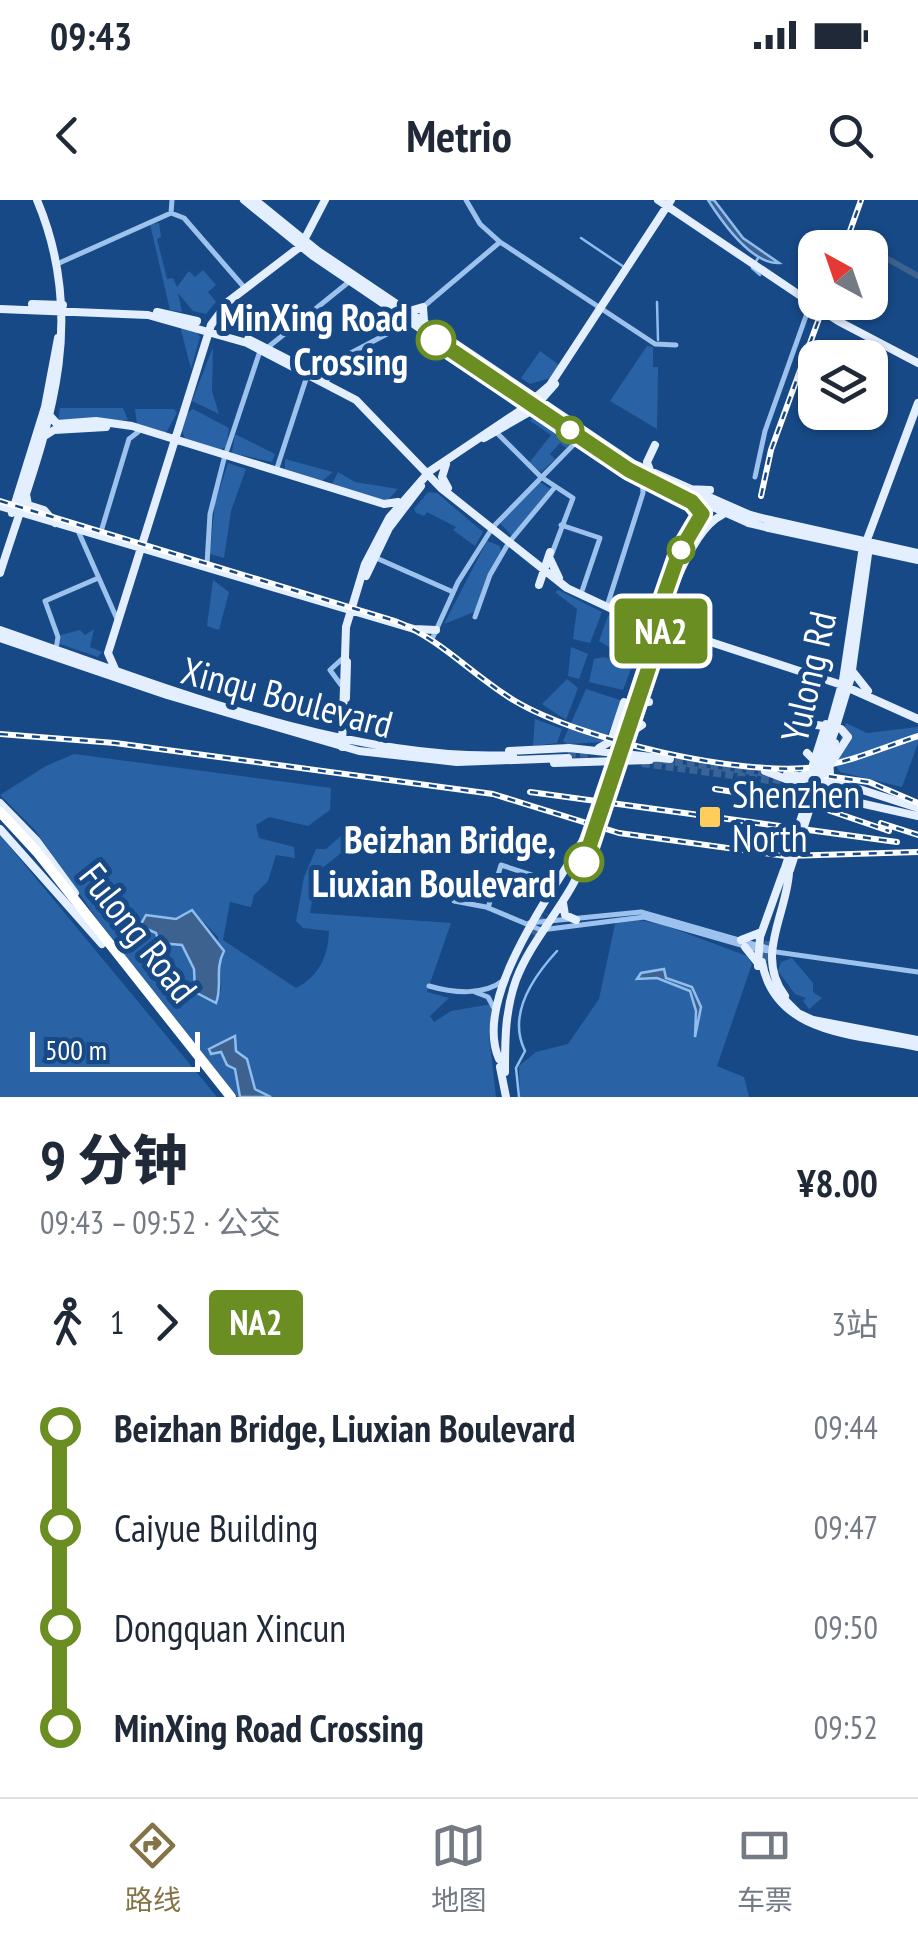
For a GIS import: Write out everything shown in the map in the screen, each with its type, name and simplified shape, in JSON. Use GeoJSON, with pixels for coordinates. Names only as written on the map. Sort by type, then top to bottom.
{"type":"FeatureCollection","features":[{"type":"Feature","properties":{"kind":"highway","name":"Fulong Road"},"geometry":{"type":"LineString","coordinates":[[0,816],[226,1096]]}},
{"type":"Feature","properties":{"kind":"main road"},"geometry":{"type":"LineString","coordinates":[[0,507],[22,490],[43,437],[50,416],[62,324],[56,264],[34,200]]}},
{"type":"Feature","properties":{"kind":"main road"},"geometry":{"type":"LineString","coordinates":[[34,200],[60,290],[80,307]]}},
{"type":"Feature","properties":{"kind":"main road"},"geometry":{"type":"LineString","coordinates":[[244,200],[350,282],[519,392],[579,427],[591,424],[592,435],[660,487],[722,515],[918,556]]}},
{"type":"Feature","properties":{"kind":"main road"},"geometry":{"type":"LineString","coordinates":[[255,200],[288,232],[290,244],[285,256]]}},
{"type":"Feature","properties":{"kind":"main road"},"geometry":{"type":"LineString","coordinates":[[196,323],[215,314],[302,242],[324,200]]}},
{"type":"Feature","properties":{"kind":"main road"},"geometry":{"type":"LineString","coordinates":[[658,200],[670,203],[798,290]]}},
{"type":"Feature","properties":{"kind":"main road"},"geometry":{"type":"LineString","coordinates":[[419,462],[444,463],[496,432],[551,387],[670,203]]}},
{"type":"Feature","properties":{"kind":"main road"},"geometry":{"type":"LineString","coordinates":[[288,232],[303,234],[313,226]]}},
{"type":"Feature","properties":{"kind":"main road"},"geometry":{"type":"LineString","coordinates":[[313,226],[315,253]]}},
{"type":"Feature","properties":{"kind":"main road"},"geometry":{"type":"LineString","coordinates":[[117,670],[108,655],[215,314],[243,286],[285,256],[315,253],[421,325]]}},
{"type":"Feature","properties":{"kind":"main road"},"geometry":{"type":"LineString","coordinates":[[45,307],[60,290]]}},
{"type":"Feature","properties":{"kind":"main road"},"geometry":{"type":"LineString","coordinates":[[0,307],[141,309],[209,327],[264,349],[374,414],[445,488],[557,579],[640,616],[821,675],[918,716]]}},
{"type":"Feature","properties":{"kind":"main road"},"geometry":{"type":"LineString","coordinates":[[45,307],[62,324]]}},
{"type":"Feature","properties":{"kind":"main road"},"geometry":{"type":"LineString","coordinates":[[0,572],[48,395],[62,324],[80,307]]}},
{"type":"Feature","properties":{"kind":"main road"},"geometry":{"type":"LineString","coordinates":[[404,310],[423,307]]}},
{"type":"Feature","properties":{"kind":"main road"},"geometry":{"type":"LineString","coordinates":[[421,325],[423,307]]}},
{"type":"Feature","properties":{"kind":"main road"},"geometry":{"type":"LineString","coordinates":[[392,310],[400,322],[421,325]]}},
{"type":"Feature","properties":{"kind":"main road"},"geometry":{"type":"LineString","coordinates":[[215,314],[223,332]]}},
{"type":"Feature","properties":{"kind":"main road"},"geometry":{"type":"LineString","coordinates":[[838,320],[918,361]]}},
{"type":"Feature","properties":{"kind":"main road"},"geometry":{"type":"LineString","coordinates":[[196,323],[204,342]]}},
{"type":"Feature","properties":{"kind":"main road"},"geometry":{"type":"LineString","coordinates":[[204,342],[223,332]]}},
{"type":"Feature","properties":{"kind":"main road"},"geometry":{"type":"LineString","coordinates":[[326,365],[321,372],[326,378]]}},
{"type":"Feature","properties":{"kind":"main road"},"geometry":{"type":"LineString","coordinates":[[309,373],[326,378],[373,407],[419,462],[416,488],[374,557],[351,613],[343,742]]}},
{"type":"Feature","properties":{"kind":"main road"},"geometry":{"type":"LineString","coordinates":[[519,392],[551,387]]}},
{"type":"Feature","properties":{"kind":"main road"},"geometry":{"type":"LineString","coordinates":[[551,387],[552,413],[581,437],[646,476],[685,489],[749,519]]}},
{"type":"Feature","properties":{"kind":"main road"},"geometry":{"type":"LineString","coordinates":[[519,392],[519,415]]}},
{"type":"Feature","properties":{"kind":"main road"},"geometry":{"type":"LineString","coordinates":[[885,549],[873,528],[918,403]]}},
{"type":"Feature","properties":{"kind":"main road"},"geometry":{"type":"LineString","coordinates":[[849,541],[873,528],[918,411]]}},
{"type":"Feature","properties":{"kind":"main road"},"geometry":{"type":"LineString","coordinates":[[360,744],[344,726],[342,659],[356,590],[389,518],[402,500],[444,463],[519,415],[552,413]]}},
{"type":"Feature","properties":{"kind":"main road"},"geometry":{"type":"LineString","coordinates":[[50,416],[56,424],[109,422],[174,441]]}},
{"type":"Feature","properties":{"kind":"main road"},"geometry":{"type":"LineString","coordinates":[[43,437],[54,430],[138,432],[226,454],[384,508],[389,518]]}},
{"type":"Feature","properties":{"kind":"main road"},"geometry":{"type":"LineString","coordinates":[[646,476],[647,462],[655,446]]}},
{"type":"Feature","properties":{"kind":"main road"},"geometry":{"type":"LineString","coordinates":[[444,463],[445,488]]}},
{"type":"Feature","properties":{"kind":"main road"},"geometry":{"type":"LineString","coordinates":[[275,471],[384,504],[402,500]]}},
{"type":"Feature","properties":{"kind":"main road"},"geometry":{"type":"LineString","coordinates":[[416,488],[445,488]]}},
{"type":"Feature","properties":{"kind":"main road"},"geometry":{"type":"LineString","coordinates":[[685,489],[711,490],[718,503]]}},
{"type":"Feature","properties":{"kind":"main road"},"geometry":{"type":"LineString","coordinates":[[22,490],[28,505],[44,510],[55,523]]}},
{"type":"Feature","properties":{"kind":"main road"},"geometry":{"type":"LineString","coordinates":[[588,765],[581,756],[613,737],[698,529],[702,514],[692,502]]}},
{"type":"Feature","properties":{"kind":"main road"},"geometry":{"type":"LineString","coordinates":[[0,507],[116,543]]}},
{"type":"Feature","properties":{"kind":"main road"},"geometry":{"type":"LineString","coordinates":[[0,507],[12,525]]}},
{"type":"Feature","properties":{"kind":"main road"},"geometry":{"type":"LineString","coordinates":[[16,512],[351,613],[435,633]]}},
{"type":"Feature","properties":{"kind":"main road"},"geometry":{"type":"LineString","coordinates":[[698,529],[722,515]]}},
{"type":"Feature","properties":{"kind":"main road"},"geometry":{"type":"LineString","coordinates":[[0,556],[12,525],[29,518]]}},
{"type":"Feature","properties":{"kind":"main road","name":"Yulong Rd"},"geometry":{"type":"LineString","coordinates":[[787,870],[810,809],[846,684],[862,570],[873,528]]}},
{"type":"Feature","properties":{"kind":"main road"},"geometry":{"type":"LineString","coordinates":[[849,541],[857,551],[862,570],[885,549]]}},
{"type":"Feature","properties":{"kind":"main road"},"geometry":{"type":"LineString","coordinates":[[141,548],[334,608],[346,630]]}},
{"type":"Feature","properties":{"kind":"main road"},"geometry":{"type":"LineString","coordinates":[[90,661],[106,654],[141,548]]}},
{"type":"Feature","properties":{"kind":"main road"},"geometry":{"type":"LineString","coordinates":[[531,561],[550,556]]}},
{"type":"Feature","properties":{"kind":"main road"},"geometry":{"type":"LineString","coordinates":[[540,586],[550,556]]}},
{"type":"Feature","properties":{"kind":"main road"},"geometry":{"type":"LineString","coordinates":[[550,556],[557,579]]}},
{"type":"Feature","properties":{"kind":"main road"},"geometry":{"type":"LineString","coordinates":[[531,561],[540,586]]}},
{"type":"Feature","properties":{"kind":"main road"},"geometry":{"type":"LineString","coordinates":[[540,586],[557,579],[640,616],[665,605]]}},
{"type":"Feature","properties":{"kind":"main road"},"geometry":{"type":"LineString","coordinates":[[334,608],[356,590]]}},
{"type":"Feature","properties":{"kind":"main road"},"geometry":{"type":"LineString","coordinates":[[665,605],[679,630]]}},
{"type":"Feature","properties":{"kind":"main road"},"geometry":{"type":"LineString","coordinates":[[631,754],[626,747],[656,658],[640,616]]}},
{"type":"Feature","properties":{"kind":"main road"},"geometry":{"type":"LineString","coordinates":[[602,785],[652,641],[679,630]]}},
{"type":"Feature","properties":{"kind":"main road","name":"Xinqu Boulevard"},"geometry":{"type":"LineString","coordinates":[[1,634],[343,742],[472,753]]}},
{"type":"Feature","properties":{"kind":"main road","name":"Xinqu Boulevard"},"geometry":{"type":"LineString","coordinates":[[1,634],[151,690],[343,742],[449,754],[568,756]]}},
{"type":"Feature","properties":{"kind":"main road"},"geometry":{"type":"LineString","coordinates":[[612,779],[652,641]]}},
{"type":"Feature","properties":{"kind":"main road"},"geometry":{"type":"LineString","coordinates":[[821,675],[849,666],[869,694]]}},
{"type":"Feature","properties":{"kind":"main road"},"geometry":{"type":"LineString","coordinates":[[821,675],[840,702],[830,764],[837,786]]}},
{"type":"Feature","properties":{"kind":"main road"},"geometry":{"type":"LineString","coordinates":[[802,776],[840,702],[869,694]]}},
{"type":"Feature","properties":{"kind":"main road"},"geometry":{"type":"LineString","coordinates":[[505,1072],[511,997],[587,842],[625,707],[633,701],[648,702]]}},
{"type":"Feature","properties":{"kind":"main road"},"geometry":{"type":"LineString","coordinates":[[547,921],[563,901],[633,731],[642,725]]}},
{"type":"Feature","properties":{"kind":"main road"},"geometry":{"type":"LineString","coordinates":[[328,736],[344,726]]}},
{"type":"Feature","properties":{"kind":"main road"},"geometry":{"type":"LineString","coordinates":[[810,809],[829,766],[848,739],[841,729],[817,726]]}},
{"type":"Feature","properties":{"kind":"main road","name":"Yulong Rd"},"geometry":{"type":"LineString","coordinates":[[766,954],[797,829],[831,733]]}},
{"type":"Feature","properties":{"kind":"main road"},"geometry":{"type":"LineString","coordinates":[[449,754],[568,756],[591,750],[656,759],[588,765],[568,756],[528,746],[472,753]]}},
{"type":"Feature","properties":{"kind":"main road"},"geometry":{"type":"LineString","coordinates":[[811,755],[821,766],[830,764]]}},
{"type":"Feature","properties":{"kind":"main road"},"geometry":{"type":"LineString","coordinates":[[797,829],[814,764],[811,755]]}},
{"type":"Feature","properties":{"kind":"main road"},"geometry":{"type":"LineString","coordinates":[[764,774],[802,776],[918,812],[813,789],[764,774]]}},
{"type":"Feature","properties":{"kind":"main road"},"geometry":{"type":"LineString","coordinates":[[813,789],[827,791],[837,786]]}},
{"type":"Feature","properties":{"kind":"main road"},"geometry":{"type":"LineString","coordinates":[[0,803],[46,852],[103,941]]}},
{"type":"Feature","properties":{"kind":"main road"},"geometry":{"type":"LineString","coordinates":[[0,828],[103,941]]}},
{"type":"Feature","properties":{"kind":"main road"},"geometry":{"type":"LineString","coordinates":[[509,1097],[494,1044],[496,1012],[506,978],[558,884],[587,842]]}},
{"type":"Feature","properties":{"kind":"main road"},"geometry":{"type":"LineString","coordinates":[[743,944],[756,938],[787,870]]}},
{"type":"Feature","properties":{"kind":"main road"},"geometry":{"type":"LineString","coordinates":[[563,901],[565,915],[576,920]]}},
{"type":"Feature","properties":{"kind":"main road"},"geometry":{"type":"LineString","coordinates":[[765,920],[765,988],[780,1009],[798,1022],[918,1042]]}},
{"type":"Feature","properties":{"kind":"main road"},"geometry":{"type":"LineString","coordinates":[[522,923],[532,932]]}},
{"type":"Feature","properties":{"kind":"main road"},"geometry":{"type":"LineString","coordinates":[[498,1060],[502,999],[532,932]]}},
{"type":"Feature","properties":{"kind":"main road"},"geometry":{"type":"LineString","coordinates":[[509,1097],[501,1035],[506,997],[532,932]]}},
{"type":"Feature","properties":{"kind":"main road"},"geometry":{"type":"LineString","coordinates":[[743,944],[766,954]]}},
{"type":"Feature","properties":{"kind":"main road"},"geometry":{"type":"LineString","coordinates":[[819,1024],[918,1042]]}},
{"type":"Feature","properties":{"kind":"street"},"geometry":{"type":"LineString","coordinates":[[172,200],[172,213]]}},
{"type":"Feature","properties":{"kind":"street"},"geometry":{"type":"LineString","coordinates":[[466,200],[480,224],[500,242],[655,344],[676,346]]}},
{"type":"Feature","properties":{"kind":"street"},"geometry":{"type":"LineString","coordinates":[[56,264],[172,213],[184,218],[243,286]]}},
{"type":"Feature","properties":{"kind":"street"},"geometry":{"type":"LineString","coordinates":[[423,307],[500,242]]}},
{"type":"Feature","properties":{"kind":"street"},"geometry":{"type":"LineString","coordinates":[[207,564],[210,514],[226,454],[264,349],[350,282]]}},
{"type":"Feature","properties":{"kind":"street"},"geometry":{"type":"LineString","coordinates":[[755,477],[762,443],[806,320]]}},
{"type":"Feature","properties":{"kind":"street"},"geometry":{"type":"LineString","coordinates":[[309,373],[400,322]]}},
{"type":"Feature","properties":{"kind":"street"},"geometry":{"type":"LineString","coordinates":[[275,471],[309,373],[400,322]]}},
{"type":"Feature","properties":{"kind":"street"},"geometry":{"type":"LineString","coordinates":[[99,537],[128,439],[124,429]]}},
{"type":"Feature","properties":{"kind":"street"},"geometry":{"type":"LineString","coordinates":[[102,526],[130,439],[138,432]]}},
{"type":"Feature","properties":{"kind":"street"},"geometry":{"type":"LineString","coordinates":[[496,432],[541,476],[572,498],[550,556]]}},
{"type":"Feature","properties":{"kind":"street"},"geometry":{"type":"LineString","coordinates":[[435,633],[453,592],[492,528],[581,437]]}},
{"type":"Feature","properties":{"kind":"street"},"geometry":{"type":"LineString","coordinates":[[608,603],[646,476]]}},
{"type":"Feature","properties":{"kind":"street"},"geometry":{"type":"LineString","coordinates":[[644,493],[660,487]]}},
{"type":"Feature","properties":{"kind":"street"},"geometry":{"type":"LineString","coordinates":[[475,617],[490,575],[509,542],[555,488]]}},
{"type":"Feature","properties":{"kind":"street"},"geometry":{"type":"LineString","coordinates":[[561,524],[600,538],[582,591]]}},
{"type":"Feature","properties":{"kind":"street"},"geometry":{"type":"LineString","coordinates":[[78,533],[117,619]]}},
{"type":"Feature","properties":{"kind":"street"},"geometry":{"type":"LineString","coordinates":[[374,557],[453,592]]}},
{"type":"Feature","properties":{"kind":"street"},"geometry":{"type":"LineString","coordinates":[[182,562],[207,564],[227,574]]}},
{"type":"Feature","properties":{"kind":"street"},"geometry":{"type":"LineString","coordinates":[[56,649],[58,637],[44,602],[96,578]]}},
{"type":"Feature","properties":{"kind":"street"},"geometry":{"type":"LineString","coordinates":[[489,906],[501,865],[558,884]]}},
{"type":"Feature","properties":{"kind":"street"},"geometry":{"type":"LineString","coordinates":[[522,923],[489,906],[454,901],[489,906],[532,932],[547,921],[634,916],[743,944]]}},
{"type":"Feature","properties":{"kind":"street"},"geometry":{"type":"LineString","coordinates":[[547,921],[642,912],[766,954],[918,971]]}},
{"type":"Feature","properties":{"kind":"street"},"geometry":{"type":"LineString","coordinates":[[496,1012],[482,994],[429,988],[464,992],[491,988],[506,978]]}},
{"type":"Feature","properties":{"kind":"shaded area"},"geometry":{"type":"Polygon","coordinates":[[[708,200],[714,200],[743,238],[779,263],[769,262],[749,250],[708,200]]]}},
{"type":"Feature","properties":{"kind":"shaded area"},"geometry":{"type":"Polygon","coordinates":[[[159,223],[161,237],[157,239],[167,279],[173,278],[177,287],[189,271],[195,277],[203,270],[216,285],[208,292],[216,302],[206,314],[193,311],[178,293],[182,312],[170,310],[150,224],[159,223]]]}},
{"type":"Feature","properties":{"kind":"shaded area"},"geometry":{"type":"Polygon","coordinates":[[[180,326],[195,330],[200,337],[191,369],[180,326]]]}},
{"type":"Feature","properties":{"kind":"shaded area"},"geometry":{"type":"Polygon","coordinates":[[[647,346],[653,347],[653,367],[658,367],[657,429],[610,401],[647,346]]]}},
{"type":"Feature","properties":{"kind":"shaded area"},"geometry":{"type":"Polygon","coordinates":[[[213,347],[212,391],[219,414],[192,401],[213,347]]]}},
{"type":"Feature","properties":{"kind":"shaded area"},"geometry":{"type":"Polygon","coordinates":[[[540,351],[559,365],[550,378],[530,384],[521,378],[540,351]]]}},
{"type":"Feature","properties":{"kind":"shaded area"},"geometry":{"type":"Polygon","coordinates":[[[60,408],[123,408],[128,420],[58,421],[60,408]]]}},
{"type":"Feature","properties":{"kind":"shaded area"},"geometry":{"type":"Polygon","coordinates":[[[135,409],[174,409],[177,413],[166,433],[137,424],[135,409]]]}},
{"type":"Feature","properties":{"kind":"shaded area"},"geometry":{"type":"Polygon","coordinates":[[[193,409],[229,428],[226,447],[220,450],[185,439],[182,430],[187,413],[193,409]]]}},
{"type":"Feature","properties":{"kind":"shaded area"},"geometry":{"type":"Polygon","coordinates":[[[541,417],[574,441],[566,448],[560,443],[550,454],[555,459],[541,472],[529,463],[551,435],[529,420],[541,417]]]}},
{"type":"Feature","properties":{"kind":"shaded area"},"geometry":{"type":"Polygon","coordinates":[[[235,434],[275,454],[272,462],[232,453],[235,434]]]}},
{"type":"Feature","properties":{"kind":"shaded area"},"geometry":{"type":"Polygon","coordinates":[[[285,459],[333,472],[322,481],[285,469],[285,459]]]}},
{"type":"Feature","properties":{"kind":"shaded area"},"geometry":{"type":"Polygon","coordinates":[[[228,463],[246,469],[231,511],[224,558],[210,554],[215,503],[228,463]]]}},
{"type":"Feature","properties":{"kind":"shaded area"},"geometry":{"type":"Polygon","coordinates":[[[338,472],[355,482],[398,489],[387,501],[332,484],[338,472]]]}},
{"type":"Feature","properties":{"kind":"shaded area"},"geometry":{"type":"Polygon","coordinates":[[[540,482],[550,489],[512,536],[500,523],[540,482]]]}},
{"type":"Feature","properties":{"kind":"shaded area"},"geometry":{"type":"Polygon","coordinates":[[[428,492],[437,493],[483,532],[475,546],[453,530],[456,527],[427,512],[424,516],[416,513],[414,509],[428,492]]]}},
{"type":"Feature","properties":{"kind":"shaded area"},"geometry":{"type":"Polygon","coordinates":[[[487,541],[500,546],[501,551],[474,612],[444,624],[487,541]]]}},
{"type":"Feature","properties":{"kind":"shaded area"},"geometry":{"type":"Polygon","coordinates":[[[213,580],[229,592],[219,630],[207,626],[213,580]]]}},
{"type":"Feature","properties":{"kind":"shaded area"},"geometry":{"type":"Polygon","coordinates":[[[558,590],[602,612],[590,643],[573,639],[577,609],[555,592],[558,590]]]}},
{"type":"Feature","properties":{"kind":"shaded area"},"geometry":{"type":"Polygon","coordinates":[[[608,616],[646,628],[637,659],[629,659],[599,641],[608,616]]]}},
{"type":"Feature","properties":{"kind":"shaded area"},"geometry":{"type":"Polygon","coordinates":[[[94,629],[90,647],[102,652],[98,657],[60,644],[61,635],[80,630],[85,635],[94,629]]]}},
{"type":"Feature","properties":{"kind":"shaded area"},"geometry":{"type":"Polygon","coordinates":[[[571,647],[588,654],[579,679],[568,676],[571,647]]]}},
{"type":"Feature","properties":{"kind":"shaded area"},"geometry":{"type":"Polygon","coordinates":[[[604,657],[632,666],[623,690],[589,682],[594,659],[604,657]]]}},
{"type":"Feature","properties":{"kind":"shaded area"},"geometry":{"type":"Polygon","coordinates":[[[567,679],[578,688],[566,720],[542,704],[567,679]]]}},
{"type":"Feature","properties":{"kind":"shaded area"},"geometry":{"type":"Polygon","coordinates":[[[586,689],[623,701],[604,742],[567,744],[563,741],[586,689]]]}},
{"type":"Feature","properties":{"kind":"shaded area"},"geometry":{"type":"Polygon","coordinates":[[[535,719],[562,729],[557,743],[533,746],[535,719]]]}},
{"type":"Feature","properties":{"kind":"shaded area"},"geometry":{"type":"Polygon","coordinates":[[[846,723],[867,733],[918,727],[918,743],[902,787],[840,772],[833,762],[846,723]]]}},
{"type":"Feature","properties":{"kind":"shaded area"},"geometry":{"type":"Polygon","coordinates":[[[74,754],[331,788],[330,810],[308,826],[269,817],[256,825],[259,838],[294,847],[295,858],[276,855],[268,881],[254,895],[251,907],[230,902],[223,940],[296,988],[311,978],[321,965],[329,931],[303,928],[296,921],[304,877],[316,849],[326,849],[344,833],[357,831],[354,843],[317,872],[310,913],[451,923],[427,992],[449,998],[430,1016],[434,1022],[451,1011],[492,1004],[489,1035],[496,1097],[237,1097],[113,942],[35,830],[0,795],[46,766],[74,754]],[[192,910],[156,933],[159,943],[182,945],[203,988],[215,1002],[221,990],[218,937],[192,910]]]}},
{"type":"Feature","properties":{"kind":"shaded area"},"geometry":{"type":"Polygon","coordinates":[[[0,835],[217,1097],[0,1097],[0,835]]]}},
{"type":"Feature","properties":{"kind":"shaded area"},"geometry":{"type":"Polygon","coordinates":[[[192,910],[224,951],[216,1003],[195,992],[194,969],[182,945],[159,943],[156,933],[140,926],[146,915],[176,919],[192,910]]]}},
{"type":"Feature","properties":{"kind":"shaded area"},"geometry":{"type":"Polygon","coordinates":[[[628,918],[664,925],[747,956],[752,964],[717,1066],[744,1077],[749,1097],[520,1097],[519,1066],[536,1052],[568,1044],[599,999],[615,924],[628,918]]]}},
{"type":"Feature","properties":{"kind":"shaded area"},"geometry":{"type":"Polygon","coordinates":[[[792,958],[813,983],[813,992],[822,998],[809,1009],[803,1001],[806,998],[795,994],[778,971],[781,962],[792,958]]]}},
{"type":"Feature","properties":{"kind":"shaded area"},"geometry":{"type":"Polygon","coordinates":[[[664,969],[666,978],[692,987],[701,1007],[695,1037],[696,1011],[690,991],[657,978],[637,979],[641,973],[664,969]]]}},
{"type":"Feature","properties":{"kind":"shaded area"},"geometry":{"type":"Polygon","coordinates":[[[235,1036],[236,1051],[247,1059],[255,1089],[271,1097],[240,1097],[235,1069],[227,1065],[221,1052],[211,1054],[209,1049],[235,1036]]]}},
{"type":"Feature","properties":{"kind":"waterway"},"geometry":{"type":"LineString","coordinates":[[581,238],[624,267]]}},
{"type":"Feature","properties":{"kind":"waterway"},"geometry":{"type":"LineString","coordinates":[[758,258],[752,268],[760,275]]}},
{"type":"Feature","properties":{"kind":"waterway"},"geometry":{"type":"LineString","coordinates":[[888,259],[918,276]]}},
{"type":"Feature","properties":{"kind":"waterway"},"geometry":{"type":"LineString","coordinates":[[657,302],[658,340]]}},
{"type":"Feature","properties":{"kind":"waterway"},"geometry":{"type":"LineString","coordinates":[[519,1097],[516,1068],[525,1051],[520,1037],[521,1010],[539,973],[557,951]]}},
{"type":"Feature","properties":{"kind":"tunnel"},"geometry":{"type":"LineString","coordinates":[[568,753],[589,754]]}},
{"type":"Feature","properties":{"kind":"tunnel"},"geometry":{"type":"LineString","coordinates":[[663,760],[768,773]]}},
{"type":"Feature","properties":{"kind":"tunnel"},"geometry":{"type":"LineString","coordinates":[[642,763],[792,783]]}},
{"type":"Feature","properties":{"kind":"tunnel"},"geometry":{"type":"LineString","coordinates":[[532,934],[545,913]]}},
{"type":"Feature","properties":{"kind":"tunnel"},"geometry":{"type":"LineString","coordinates":[[766,961],[769,938]]}},
{"type":"Feature","properties":{"kind":"railway"},"geometry":{"type":"LineString","coordinates":[[850,230],[861,200]]}},
{"type":"Feature","properties":{"kind":"railway"},"geometry":{"type":"LineString","coordinates":[[761,496],[771,450],[818,320]]}},
{"type":"Feature","properties":{"kind":"railway"},"geometry":{"type":"LineString","coordinates":[[0,501],[395,621],[427,638],[515,701],[619,742],[705,761],[784,769],[842,762],[918,736]]}},
{"type":"Feature","properties":{"kind":"railway"},"geometry":{"type":"LineString","coordinates":[[0,734],[115,743],[493,794],[619,833],[786,856],[918,852]]}},
{"type":"Feature","properties":{"kind":"railway"},"geometry":{"type":"LineString","coordinates":[[813,774],[869,782],[918,803]]}},
{"type":"Feature","properties":{"kind":"railway"},"geometry":{"type":"LineString","coordinates":[[715,789],[810,804],[889,831]]}},
{"type":"Feature","properties":{"kind":"railway"},"geometry":{"type":"LineString","coordinates":[[530,792],[897,842]]}},
{"type":"Feature","properties":{"kind":"railway"},"geometry":{"type":"LineString","coordinates":[[881,823],[918,835]]}},
{"type":"Feature","properties":{"kind":"bus line","name":"NA2"},"geometry":{"type":"LineString","coordinates":[[436,340],[629,470],[692,502],[702,514],[679,553],[665,590],[656,619],[664,622],[584,862]]}},
{"type":"Feature","properties":{"kind":"place","name":"MinXing Road Crossing"},"geometry":{"type":"Point","coordinates":[436,340]}},
{"type":"Feature","properties":{"kind":"place","name":"Shenzhen North"},"geometry":{"type":"Point","coordinates":[710,817]}},
{"type":"Feature","properties":{"kind":"place","name":"Beizhan Bridge, Liuxian Boulevard"},"geometry":{"type":"Point","coordinates":[584,862]}}]}
